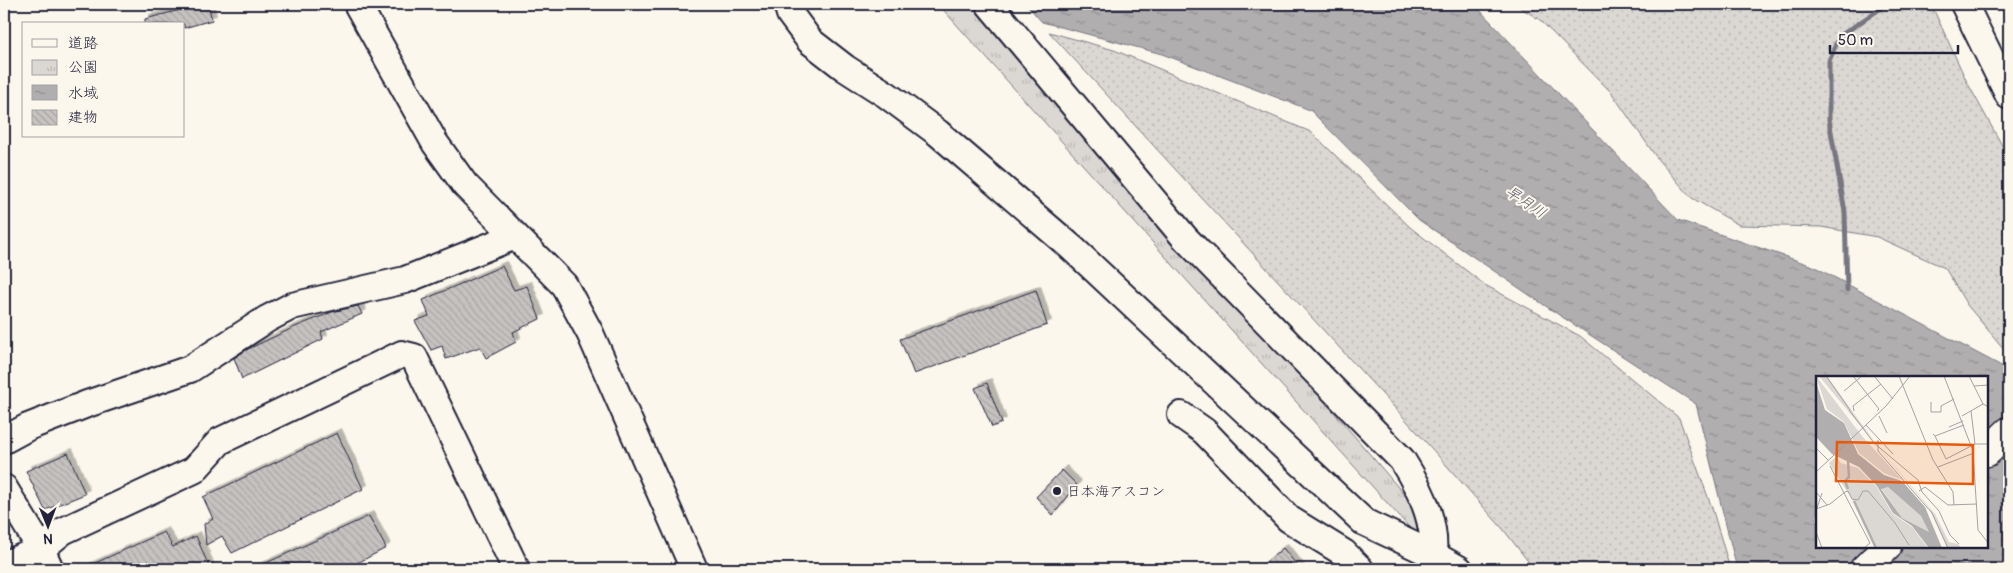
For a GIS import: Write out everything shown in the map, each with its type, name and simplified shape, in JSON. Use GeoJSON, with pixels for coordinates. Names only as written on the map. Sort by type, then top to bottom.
{"type":"FeatureCollection","features":[{"type":"Feature","properties":{"kind":"main road"},"geometry":{"type":"LineString","coordinates":[[1988,451],[2009,431]]}},
{"type":"Feature","properties":{"kind":"main road"},"geometry":{"type":"LineString","coordinates":[[1864,569],[1886,548]]}},
{"type":"Feature","properties":{"kind":"street"},"geometry":{"type":"LineString","coordinates":[[357,4],[435,143],[465,185],[564,285],[590,333],[694,569]]}},
{"type":"Feature","properties":{"kind":"street"},"geometry":{"type":"LineString","coordinates":[[787,4],[790,14],[810,40],[845,68],[887,95],[938,133],[1072,248],[1364,522],[1433,562],[1459,569]]}},
{"type":"Feature","properties":{"kind":"street"},"geometry":{"type":"LineString","coordinates":[[989,4],[1185,238],[1402,460],[1420,489],[1428,511],[1433,562]]}},
{"type":"Feature","properties":{"kind":"street"},"geometry":{"type":"LineString","coordinates":[[1964,4],[2009,96]]}},
{"type":"Feature","properties":{"kind":"street"},"geometry":{"type":"LineString","coordinates":[[4,440],[28,427],[87,404],[190,368],[267,319],[292,306],[405,280],[515,236]]}},
{"type":"Feature","properties":{"kind":"street"},"geometry":{"type":"LineString","coordinates":[[46,559],[63,531],[194,470],[220,441],[402,354],[414,357],[516,569]]}},
{"type":"Feature","properties":{"kind":"street"},"geometry":{"type":"LineString","coordinates":[[1182,415],[1204,431],[1289,519],[1344,553],[1360,569]]}},
{"type":"Feature","properties":{"kind":"street"},"geometry":{"type":"LineString","coordinates":[[4,488],[46,559]]}},
{"type":"Feature","properties":{"kind":"street"},"geometry":{"type":"LineString","coordinates":[[4,565],[46,559]]}},
{"type":"Feature","properties":{"kind":"green space"},"geometry":{"type":"Polygon","coordinates":[[[938,4],[979,4],[1167,217],[1468,569],[1434,555],[938,4]]]}},
{"type":"Feature","properties":{"kind":"green space"},"geometry":{"type":"Polygon","coordinates":[[[1515,4],[1931,4],[1967,82],[2009,158],[2009,355],[1967,305],[1945,268],[1877,237],[1821,227],[1739,225],[1692,198],[1659,161],[1611,92],[1540,20],[1515,4]]]}},
{"type":"Feature","properties":{"kind":"green space"},"geometry":{"type":"Polygon","coordinates":[[[1049,32],[1114,50],[1311,132],[1411,228],[1485,285],[1580,336],[1679,418],[1712,508],[1730,569],[1534,569],[1503,529],[1417,432],[1049,32]]]}},
{"type":"Feature","properties":{"kind":"water","name":"早月川"},"geometry":{"type":"Polygon","coordinates":[[[1026,4],[1474,4],[1678,220],[1813,266],[2009,370],[2009,569],[1739,569],[1735,561],[1696,404],[1550,309],[1419,220],[1310,110],[1162,54],[1042,22],[1026,4]]]}},
{"type":"Feature","properties":{"kind":"building"},"geometry":{"type":"Polygon","coordinates":[[[208,4],[212,20],[185,28],[185,22],[145,22],[145,19],[208,4]]]}},
{"type":"Feature","properties":{"kind":"building"},"geometry":{"type":"Polygon","coordinates":[[[502,266],[514,290],[527,286],[540,319],[513,332],[516,342],[486,358],[480,347],[446,359],[442,346],[431,350],[415,321],[429,316],[423,300],[502,266]]]}},
{"type":"Feature","properties":{"kind":"building"},"geometry":{"type":"Polygon","coordinates":[[[1036,290],[1047,325],[914,374],[900,339],[1036,290]]]}},
{"type":"Feature","properties":{"kind":"building"},"geometry":{"type":"Polygon","coordinates":[[[358,306],[362,314],[321,332],[323,339],[242,379],[234,358],[246,350],[332,312],[358,306]]]}},
{"type":"Feature","properties":{"kind":"building"},"geometry":{"type":"Polygon","coordinates":[[[987,383],[1002,423],[992,427],[975,388],[987,383]]]}},
{"type":"Feature","properties":{"kind":"building"},"geometry":{"type":"Polygon","coordinates":[[[337,433],[363,489],[232,553],[222,536],[206,545],[204,524],[213,519],[203,497],[337,433]]]}},
{"type":"Feature","properties":{"kind":"building"},"geometry":{"type":"Polygon","coordinates":[[[68,453],[85,494],[45,510],[26,471],[68,453]]]}},
{"type":"Feature","properties":{"kind":"building","name":"日本海アスコン"},"geometry":{"type":"Polygon","coordinates":[[[1062,470],[1077,485],[1053,515],[1036,497],[1062,470]]]}},
{"type":"Feature","properties":{"kind":"building"},"geometry":{"type":"Polygon","coordinates":[[[369,516],[386,548],[346,569],[253,569],[369,516]]]}},
{"type":"Feature","properties":{"kind":"building"},"geometry":{"type":"Polygon","coordinates":[[[164,532],[173,547],[196,536],[210,569],[82,569],[164,532]]]}},
{"type":"Feature","properties":{"kind":"building"},"geometry":{"type":"Polygon","coordinates":[[[1283,548],[1300,569],[1258,569],[1283,548]]]}},
{"type":"Feature","properties":{"kind":"waterway"},"geometry":{"type":"LineString","coordinates":[[1847,290],[1845,212],[1829,120],[1829,61],[1836,44],[1843,34],[1887,4]]}},
{"type":"Feature","properties":{"kind":"place","name":"日本海アスコン"},"geometry":{"type":"Point","coordinates":[1057,491]}}]}
